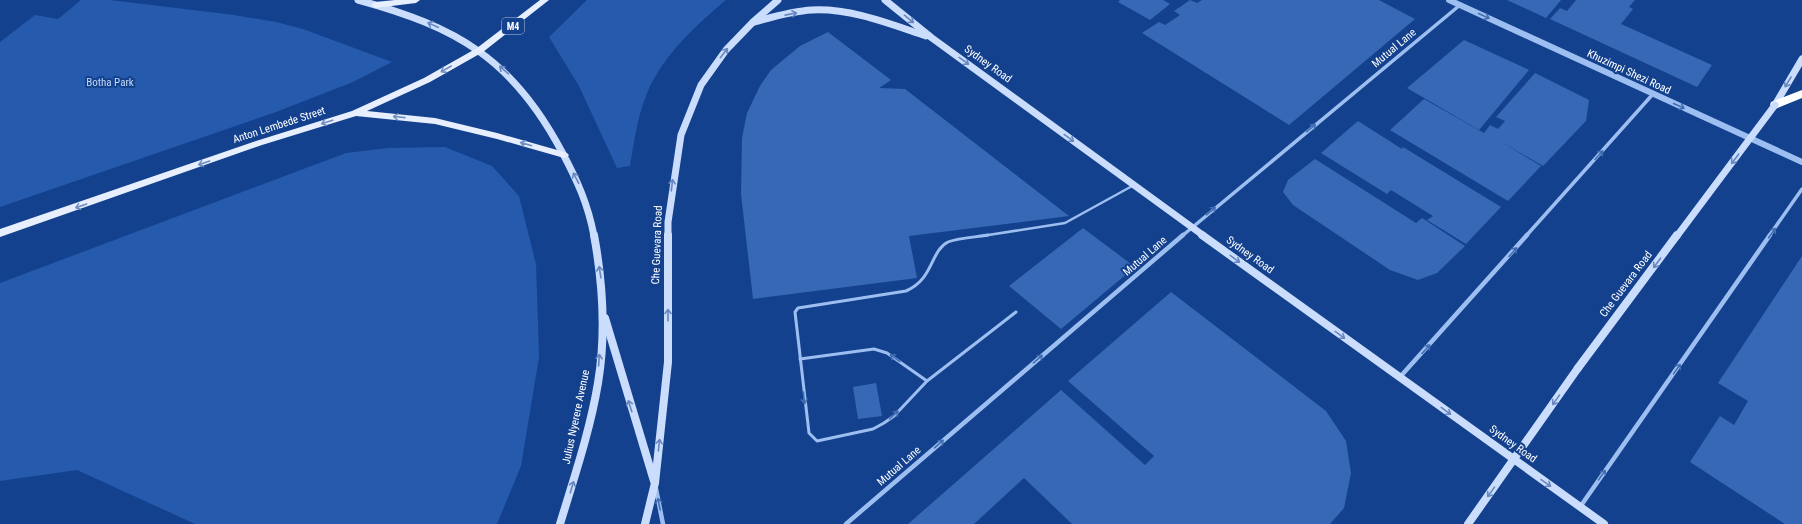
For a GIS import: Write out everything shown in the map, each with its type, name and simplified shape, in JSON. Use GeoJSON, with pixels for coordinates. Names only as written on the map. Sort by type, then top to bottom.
{"type":"FeatureCollection","features":[{"type":"Feature","properties":{"kind":"highway"},"geometry":{"type":"LineString","coordinates":[[1775,105],[1802,94]]}},
{"type":"Feature","properties":{"kind":"main road","name":"Julius Nyerere Avenue"},"geometry":{"type":"LineString","coordinates":[[358,0],[421,19],[480,50],[507,72],[520,85],[549,127],[578,183],[589,214],[600,276],[603,311],[598,382],[581,457],[560,524]]}},
{"type":"Feature","properties":{"kind":"main road"},"geometry":{"type":"LineString","coordinates":[[375,4],[416,0]]}},
{"type":"Feature","properties":{"kind":"main road","name":"Anton Lembede Street"},"geometry":{"type":"LineString","coordinates":[[0,233],[259,143],[355,113],[427,80],[480,50],[545,0]]}},
{"type":"Feature","properties":{"kind":"main road","name":"Che Guevara Road"},"geometry":{"type":"LineString","coordinates":[[644,524],[655,484],[668,362],[668,222],[673,178],[681,135],[701,84],[726,50],[753,22],[778,0]]}},
{"type":"Feature","properties":{"kind":"main road","name":"Sydney Road"},"geometry":{"type":"LineString","coordinates":[[885,0],[932,38],[1192,228],[1604,524]]}},
{"type":"Feature","properties":{"kind":"main road"},"geometry":{"type":"LineString","coordinates":[[753,22],[796,12],[817,10],[838,12],[875,19],[932,38]]}},
{"type":"Feature","properties":{"kind":"main road","name":"Che Guevara Road"},"geometry":{"type":"LineString","coordinates":[[1468,524],[1578,368],[1775,105],[1802,59]]}},
{"type":"Feature","properties":{"kind":"main road"},"geometry":{"type":"LineString","coordinates":[[355,113],[435,121],[497,136],[564,155]]}},
{"type":"Feature","properties":{"kind":"main road"},"geometry":{"type":"LineString","coordinates":[[603,311],[655,484]]}},
{"type":"Feature","properties":{"kind":"street","name":"Khuzimpi Shezi Road"},"geometry":{"type":"LineString","coordinates":[[1449,0],[1462,2],[1653,94],[1802,162]]}},
{"type":"Feature","properties":{"kind":"street","name":"Mutual Lane"},"geometry":{"type":"LineString","coordinates":[[846,524],[1192,228],[1462,2]]}},
{"type":"Feature","properties":{"kind":"street"},"geometry":{"type":"LineString","coordinates":[[1400,378],[1653,94]]}},
{"type":"Feature","properties":{"kind":"street"},"geometry":{"type":"LineString","coordinates":[[1580,507],[1802,190]]}},
{"type":"Feature","properties":{"kind":"street"},"geometry":{"type":"LineString","coordinates":[[655,484],[663,524]]}},
{"type":"Feature","properties":{"kind":"lane"},"geometry":{"type":"LineString","coordinates":[[1016,312],[927,381],[894,416],[884,424],[873,429],[817,441],[807,429],[795,312],[798,308],[906,291],[922,284],[940,248],[948,242],[1065,223],[1134,185]]}},
{"type":"Feature","properties":{"kind":"lane"},"geometry":{"type":"LineString","coordinates":[[800,359],[874,349],[881,350],[927,381]]}},
{"type":"Feature","properties":{"kind":"green space","name":"Botha Park"},"geometry":{"type":"Polygon","coordinates":[[[81,0],[110,0],[234,15],[276,22],[303,29],[392,62],[353,82],[276,112],[0,207],[0,42],[35,15],[58,19],[81,0]]]}},
{"type":"Feature","properties":{"kind":"green space"},"geometry":{"type":"Polygon","coordinates":[[[587,0],[726,0],[691,31],[660,68],[652,82],[640,113],[630,166],[617,168],[579,86],[549,37],[587,0]]]}},
{"type":"Feature","properties":{"kind":"green space"},"geometry":{"type":"Polygon","coordinates":[[[445,147],[492,166],[519,196],[536,264],[539,357],[521,466],[497,524],[195,524],[77,470],[0,481],[0,283],[346,153],[388,148],[445,147]]]}},
{"type":"Feature","properties":{"kind":"building"},"geometry":{"type":"Polygon","coordinates":[[[1120,0],[1163,0],[1170,4],[1150,20],[1118,2],[1120,0]]]}},
{"type":"Feature","properties":{"kind":"building"},"geometry":{"type":"Polygon","coordinates":[[[1190,0],[1197,3],[1202,0],[1379,0],[1415,19],[1289,125],[1142,33],[1159,22],[1165,25],[1180,15],[1174,11],[1190,0]]]}},
{"type":"Feature","properties":{"kind":"building"},"geometry":{"type":"Polygon","coordinates":[[[1507,0],[1561,0],[1546,18],[1507,0]]]}},
{"type":"Feature","properties":{"kind":"building"},"geometry":{"type":"Polygon","coordinates":[[[1576,0],[1635,0],[1629,7],[1633,9],[1621,24],[1712,65],[1697,87],[1550,19],[1560,8],[1567,11],[1576,0]]]}},
{"type":"Feature","properties":{"kind":"building"},"geometry":{"type":"Polygon","coordinates":[[[828,32],[891,80],[879,88],[905,89],[1069,216],[909,236],[917,278],[753,299],[741,194],[742,138],[747,113],[760,86],[771,70],[800,46],[828,32]]]}},
{"type":"Feature","properties":{"kind":"building"},"geometry":{"type":"Polygon","coordinates":[[[1464,40],[1529,70],[1479,130],[1407,88],[1464,40]]]}},
{"type":"Feature","properties":{"kind":"building"},"geometry":{"type":"Polygon","coordinates":[[[1535,73],[1589,100],[1586,121],[1543,166],[1498,140],[1541,166],[1508,201],[1390,130],[1424,99],[1484,133],[1490,125],[1498,129],[1505,121],[1496,117],[1535,73]]]}},
{"type":"Feature","properties":{"kind":"building"},"geometry":{"type":"Polygon","coordinates":[[[1358,121],[1402,149],[1403,147],[1501,207],[1466,244],[1427,220],[1433,216],[1391,190],[1387,194],[1321,153],[1358,121]]]}},
{"type":"Feature","properties":{"kind":"building"},"geometry":{"type":"Polygon","coordinates":[[[1315,159],[1416,223],[1422,218],[1465,246],[1437,273],[1418,280],[1390,270],[1293,205],[1283,192],[1288,180],[1315,159]]]}},
{"type":"Feature","properties":{"kind":"building"},"geometry":{"type":"Polygon","coordinates":[[[1083,228],[1135,267],[1061,329],[1009,286],[1083,228]]]}},
{"type":"Feature","properties":{"kind":"building"},"geometry":{"type":"Polygon","coordinates":[[[1802,256],[1802,524],[1785,524],[1690,462],[1720,416],[1734,425],[1748,401],[1718,383],[1802,256]]]}},
{"type":"Feature","properties":{"kind":"building"},"geometry":{"type":"Polygon","coordinates":[[[1171,292],[1326,411],[1346,441],[1351,473],[1344,508],[1330,524],[1072,524],[1024,478],[974,524],[908,524],[1061,390],[1145,465],[1154,456],[1068,381],[1171,292]]]}},
{"type":"Feature","properties":{"kind":"building"},"geometry":{"type":"Polygon","coordinates":[[[876,383],[882,416],[858,419],[853,387],[876,383]]]}}]}
